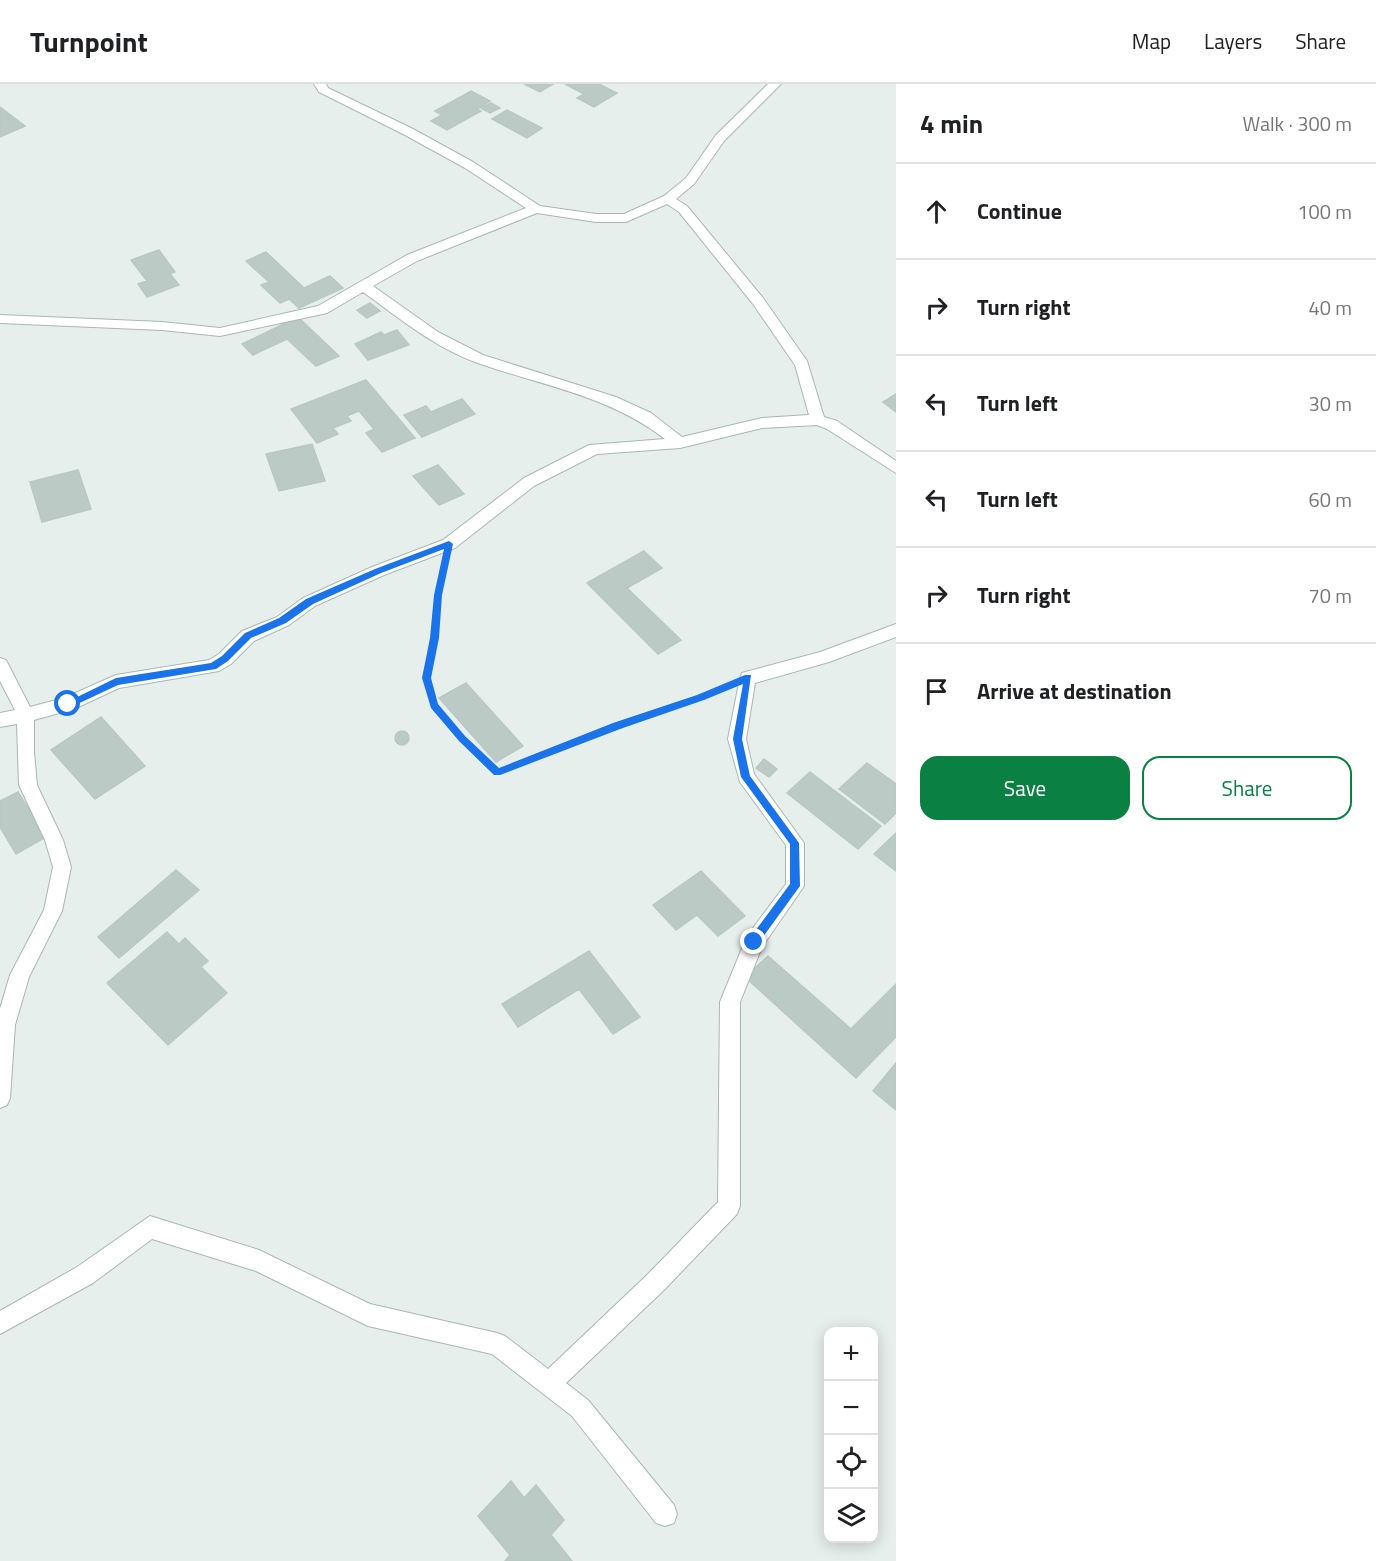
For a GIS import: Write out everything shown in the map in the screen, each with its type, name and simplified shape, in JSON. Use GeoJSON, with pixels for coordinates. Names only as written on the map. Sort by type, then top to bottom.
{"type":"FeatureCollection","features":[{"type":"Feature","properties":{"kind":"street"},"geometry":{"type":"LineString","coordinates":[[320,84],[323,90],[409,132],[469,165],[536,209],[596,218],[626,218],[668,199],[690,181],[720,138],[776,84]]}},
{"type":"Feature","properties":{"kind":"street"},"geometry":{"type":"LineString","coordinates":[[668,199],[683,209],[758,301],[802,364],[818,420]]}},
{"type":"Feature","properties":{"kind":"street"},"geometry":{"type":"LineString","coordinates":[[0,319],[162,326],[220,332],[322,310],[412,258],[536,209]]}},
{"type":"Feature","properties":{"kind":"street"},"geometry":{"type":"LineString","coordinates":[[363,286],[433,334],[478,358],[611,400],[646,417],[680,443]]}},
{"type":"Feature","properties":{"kind":"street"},"geometry":{"type":"LineString","coordinates":[[0,720],[68,704],[116,682],[213,666],[248,636],[283,621],[309,602],[378,571],[449,544],[529,482],[594,449],[680,443],[701,440],[762,423],[818,420],[832,425],[896,468]]}},
{"type":"Feature","properties":{"kind":"street"},"geometry":{"type":"LineString","coordinates":[[549,1384],[655,1283],[729,1206],[730,1002],[754,942],[795,886],[795,843],[746,777],[737,739],[748,678],[790,669],[845,652],[896,630]]}},
{"type":"Feature","properties":{"kind":"street"},"geometry":{"type":"LineString","coordinates":[[0,665],[26,715],[25,752],[28,785],[54,840],[62,867],[52,911],[20,975],[6,1025],[0,1098]]}},
{"type":"Feature","properties":{"kind":"street"},"geometry":{"type":"LineString","coordinates":[[0,1323],[86,1275],[150,1227],[259,1261],[369,1315],[497,1344],[580,1408],[665,1514]]}},
{"type":"Feature","properties":{"kind":"path"},"geometry":{"type":"LineString","coordinates":[[449,544],[438,595],[434,638],[426,678],[434,705],[462,739],[497,772],[617,726],[701,698],[748,678]]}},
{"type":"Feature","properties":{"kind":"building"},"geometry":{"type":"Polygon","coordinates":[[[524,84],[553,84],[540,92],[524,84]]]}},
{"type":"Feature","properties":{"kind":"building"},"geometry":{"type":"Polygon","coordinates":[[[565,84],[599,84],[617,93],[594,107],[577,98],[584,94],[565,84]]]}},
{"type":"Feature","properties":{"kind":"building"},"geometry":{"type":"Polygon","coordinates":[[[471,91],[490,101],[477,109],[481,111],[447,130],[431,121],[442,115],[435,111],[471,91]]]}},
{"type":"Feature","properties":{"kind":"building"},"geometry":{"type":"Polygon","coordinates":[[[491,103],[500,108],[490,113],[481,108],[491,103]]]}},
{"type":"Feature","properties":{"kind":"building"},"geometry":{"type":"Polygon","coordinates":[[[0,107],[25,126],[0,137],[0,107]]]}},
{"type":"Feature","properties":{"kind":"building"},"geometry":{"type":"Polygon","coordinates":[[[507,110],[542,128],[527,138],[492,119],[507,110]]]}},
{"type":"Feature","properties":{"kind":"building"},"geometry":{"type":"Polygon","coordinates":[[[159,250],[175,272],[170,274],[179,285],[147,297],[138,284],[147,281],[131,260],[159,250]]]}},
{"type":"Feature","properties":{"kind":"building"},"geometry":{"type":"Polygon","coordinates":[[[266,252],[304,288],[330,276],[343,288],[299,308],[289,299],[280,303],[261,285],[269,282],[246,261],[266,252]]]}},
{"type":"Feature","properties":{"kind":"building"},"geometry":{"type":"Polygon","coordinates":[[[370,303],[380,311],[367,318],[357,310],[370,303]]]}},
{"type":"Feature","properties":{"kind":"building"},"geometry":{"type":"Polygon","coordinates":[[[298,317],[339,356],[316,366],[287,339],[253,355],[242,344],[298,317]]]}},
{"type":"Feature","properties":{"kind":"building"},"geometry":{"type":"Polygon","coordinates":[[[397,330],[409,345],[368,360],[355,344],[381,332],[384,335],[397,330]]]}},
{"type":"Feature","properties":{"kind":"building"},"geometry":{"type":"Polygon","coordinates":[[[366,380],[415,438],[382,452],[366,433],[374,429],[359,411],[347,416],[351,421],[333,428],[338,434],[317,443],[291,409],[366,380]]]}},
{"type":"Feature","properties":{"kind":"building"},"geometry":{"type":"Polygon","coordinates":[[[896,394],[896,412],[883,402],[896,394]]]}},
{"type":"Feature","properties":{"kind":"building"},"geometry":{"type":"Polygon","coordinates":[[[462,399],[475,414],[422,437],[404,415],[426,406],[431,412],[462,399]]]}},
{"type":"Feature","properties":{"kind":"building"},"geometry":{"type":"Polygon","coordinates":[[[312,444],[325,481],[279,491],[266,454],[312,444]]]}},
{"type":"Feature","properties":{"kind":"building"},"geometry":{"type":"Polygon","coordinates":[[[438,465],[464,494],[439,505],[413,476],[438,465]]]}},
{"type":"Feature","properties":{"kind":"building"},"geometry":{"type":"Polygon","coordinates":[[[78,470],[91,509],[42,522],[30,482],[78,470]]]}},
{"type":"Feature","properties":{"kind":"building"},"geometry":{"type":"Polygon","coordinates":[[[644,551],[662,568],[627,588],[681,640],[658,654],[587,583],[644,551]]]}},
{"type":"Feature","properties":{"kind":"building"},"geometry":{"type":"Polygon","coordinates":[[[466,683],[523,746],[496,762],[439,698],[466,683]]]}},
{"type":"Feature","properties":{"kind":"building"},"geometry":{"type":"Polygon","coordinates":[[[101,717],[145,766],[95,799],[51,750],[101,717]]]}},
{"type":"Feature","properties":{"kind":"building"},"geometry":{"type":"Polygon","coordinates":[[[399,731],[405,731],[409,738],[405,745],[399,745],[395,741],[395,735],[399,731]]]}},
{"type":"Feature","properties":{"kind":"building"},"geometry":{"type":"Polygon","coordinates":[[[764,759],[777,769],[769,777],[756,768],[764,759]]]}},
{"type":"Feature","properties":{"kind":"building"},"geometry":{"type":"Polygon","coordinates":[[[867,763],[896,784],[896,813],[885,824],[839,789],[867,763]]]}},
{"type":"Feature","properties":{"kind":"building"},"geometry":{"type":"Polygon","coordinates":[[[810,772],[881,826],[858,849],[787,793],[810,772]]]}},
{"type":"Feature","properties":{"kind":"building"},"geometry":{"type":"Polygon","coordinates":[[[18,792],[46,837],[16,854],[0,827],[0,801],[18,792]]]}},
{"type":"Feature","properties":{"kind":"building"},"geometry":{"type":"Polygon","coordinates":[[[896,833],[896,871],[874,854],[896,833]]]}},
{"type":"Feature","properties":{"kind":"building"},"geometry":{"type":"Polygon","coordinates":[[[176,870],[199,890],[119,958],[98,937],[176,870]]]}},
{"type":"Feature","properties":{"kind":"building"},"geometry":{"type":"Polygon","coordinates":[[[701,871],[745,916],[718,936],[697,915],[676,930],[653,905],[701,871]]]}},
{"type":"Feature","properties":{"kind":"building"},"geometry":{"type":"Polygon","coordinates":[[[167,932],[179,944],[185,938],[208,961],[201,967],[227,993],[168,1045],[107,983],[167,932]]]}},
{"type":"Feature","properties":{"kind":"building"},"geometry":{"type":"Polygon","coordinates":[[[589,951],[640,1017],[613,1034],[579,989],[518,1027],[502,1004],[589,951]]]}},
{"type":"Feature","properties":{"kind":"building"},"geometry":{"type":"Polygon","coordinates":[[[768,956],[851,1029],[896,984],[896,1037],[856,1078],[745,977],[768,956]]]}},
{"type":"Feature","properties":{"kind":"building"},"geometry":{"type":"Polygon","coordinates":[[[896,1063],[896,1110],[873,1091],[896,1063]]]}},
{"type":"Feature","properties":{"kind":"building"},"geometry":{"type":"Polygon","coordinates":[[[511,1481],[524,1498],[536,1485],[564,1520],[551,1535],[572,1561],[505,1561],[510,1555],[478,1516],[511,1481]]]}},
{"type":"Feature","properties":{"kind":"route"},"geometry":{"type":"LineString","coordinates":[[68,704],[116,682],[213,666],[248,636],[283,621],[309,602],[378,571],[449,544],[438,595],[434,638],[426,678],[434,705],[462,739],[497,772],[617,726],[701,698],[748,678],[737,739],[746,777],[795,843],[795,886],[754,942]]}}]}
